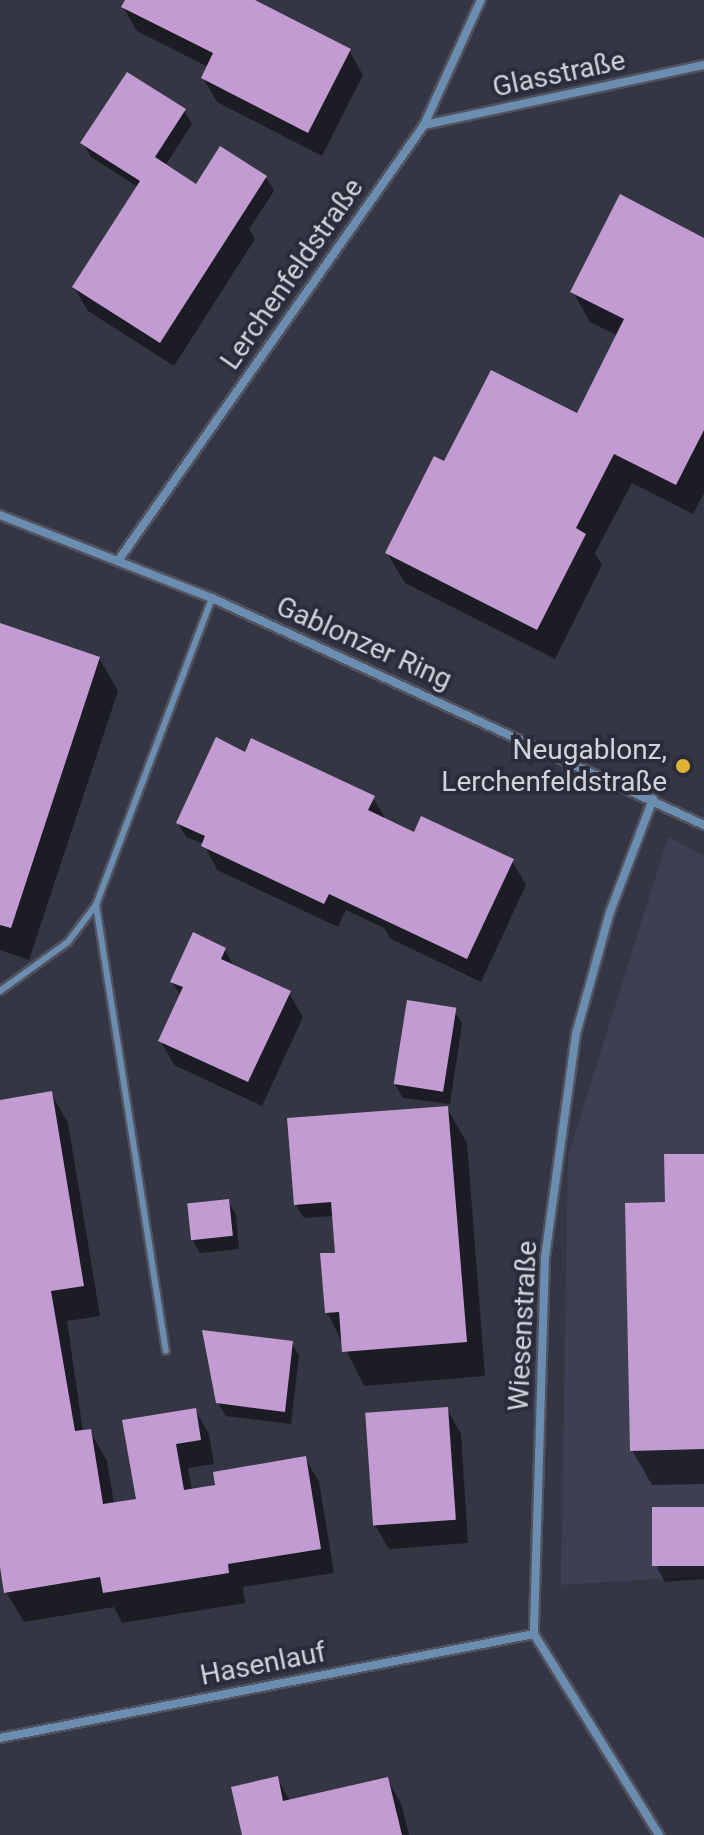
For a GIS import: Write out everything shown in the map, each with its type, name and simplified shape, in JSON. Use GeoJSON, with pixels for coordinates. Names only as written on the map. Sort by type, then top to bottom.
{"type":"FeatureCollection","features":[{"type":"Feature","properties":{"kind":"street","name":"Lerchenfeldstraße"},"geometry":{"type":"LineString","coordinates":[[118,561],[424,125],[481,0]]}},
{"type":"Feature","properties":{"kind":"street","name":"Glasstraße"},"geometry":{"type":"LineString","coordinates":[[424,125],[704,65]]}},
{"type":"Feature","properties":{"kind":"street","name":"Gablonzer Ring"},"geometry":{"type":"LineString","coordinates":[[0,515],[212,598],[704,825]]}},
{"type":"Feature","properties":{"kind":"street","name":"Wiesenstraße"},"geometry":{"type":"LineString","coordinates":[[534,1634],[545,1256],[576,1034],[610,912],[653,799]]}},
{"type":"Feature","properties":{"kind":"street","name":"Hasenlauf"},"geometry":{"type":"LineString","coordinates":[[0,1738],[534,1634]]}},
{"type":"Feature","properties":{"kind":"street"},"geometry":{"type":"LineString","coordinates":[[534,1634],[659,1835]]}},
{"type":"Feature","properties":{"kind":"lane"},"geometry":{"type":"LineString","coordinates":[[0,991],[68,942],[96,905],[212,598]]}},
{"type":"Feature","properties":{"kind":"lane"},"geometry":{"type":"LineString","coordinates":[[96,905],[166,1351]]}},
{"type":"Feature","properties":{"kind":"shaded area"},"geometry":{"type":"Polygon","coordinates":[[[668,837],[704,856],[704,1576],[561,1585],[568,1156],[668,837]]]}},
{"type":"Feature","properties":{"kind":"building"},"geometry":{"type":"Polygon","coordinates":[[[125,0],[255,0],[351,49],[308,133],[201,78],[213,53],[121,7],[125,0]]]}},
{"type":"Feature","properties":{"kind":"building"},"geometry":{"type":"Polygon","coordinates":[[[127,72],[186,109],[155,157],[196,184],[220,146],[267,176],[160,343],[72,287],[140,181],[80,143],[127,72]]]}},
{"type":"Feature","properties":{"kind":"building"},"geometry":{"type":"Polygon","coordinates":[[[620,194],[704,238],[704,430],[676,485],[614,454],[576,528],[586,534],[537,630],[385,553],[434,456],[444,461],[491,370],[577,413],[624,319],[570,292],[620,194]]]}},
{"type":"Feature","properties":{"kind":"building"},"geometry":{"type":"Polygon","coordinates":[[[0,623],[100,657],[11,928],[0,925],[0,623]]]}},
{"type":"Feature","properties":{"kind":"building"},"geometry":{"type":"Polygon","coordinates":[[[216,737],[245,752],[251,738],[375,796],[368,810],[414,832],[421,816],[514,859],[467,959],[329,894],[324,904],[201,846],[205,836],[176,823],[216,737]]]}},
{"type":"Feature","properties":{"kind":"building"},"geometry":{"type":"Polygon","coordinates":[[[193,932],[226,948],[221,959],[291,991],[248,1082],[158,1041],[183,987],[170,982],[193,932]]]}},
{"type":"Feature","properties":{"kind":"building"},"geometry":{"type":"Polygon","coordinates":[[[407,1000],[456,1008],[443,1092],[394,1084],[407,1000]]]}},
{"type":"Feature","properties":{"kind":"building"},"geometry":{"type":"Polygon","coordinates":[[[52,1091],[84,1286],[51,1291],[75,1431],[91,1429],[103,1504],[136,1499],[122,1420],[196,1408],[201,1440],[176,1444],[184,1490],[215,1485],[213,1472],[306,1456],[321,1549],[228,1564],[229,1573],[103,1593],[100,1577],[4,1593],[0,1567],[0,1100],[52,1091]]]}},
{"type":"Feature","properties":{"kind":"building"},"geometry":{"type":"Polygon","coordinates":[[[448,1106],[467,1342],[342,1352],[339,1312],[325,1313],[320,1253],[335,1253],[331,1202],[294,1205],[287,1118],[448,1106]]]}},
{"type":"Feature","properties":{"kind":"building"},"geometry":{"type":"Polygon","coordinates":[[[664,1154],[704,1154],[704,1449],[630,1451],[625,1203],[665,1202],[664,1154]]]}},
{"type":"Feature","properties":{"kind":"building"},"geometry":{"type":"Polygon","coordinates":[[[229,1199],[233,1236],[191,1240],[187,1203],[229,1199]]]}},
{"type":"Feature","properties":{"kind":"building"},"geometry":{"type":"Polygon","coordinates":[[[202,1330],[293,1341],[285,1412],[216,1403],[202,1330]]]}},
{"type":"Feature","properties":{"kind":"building"},"geometry":{"type":"Polygon","coordinates":[[[448,1407],[456,1520],[373,1526],[365,1413],[448,1407]]]}},
{"type":"Feature","properties":{"kind":"building"},"geometry":{"type":"Polygon","coordinates":[[[652,1507],[704,1507],[704,1566],[652,1566],[652,1507]]]}},
{"type":"Feature","properties":{"kind":"building"},"geometry":{"type":"Polygon","coordinates":[[[278,1776],[283,1801],[388,1777],[402,1835],[242,1835],[231,1787],[278,1776]]]}},
{"type":"Feature","properties":{"kind":"place","name":"Neugablonz, Lerchenfeldstraße"},"geometry":{"type":"Point","coordinates":[683,766]}}]}
